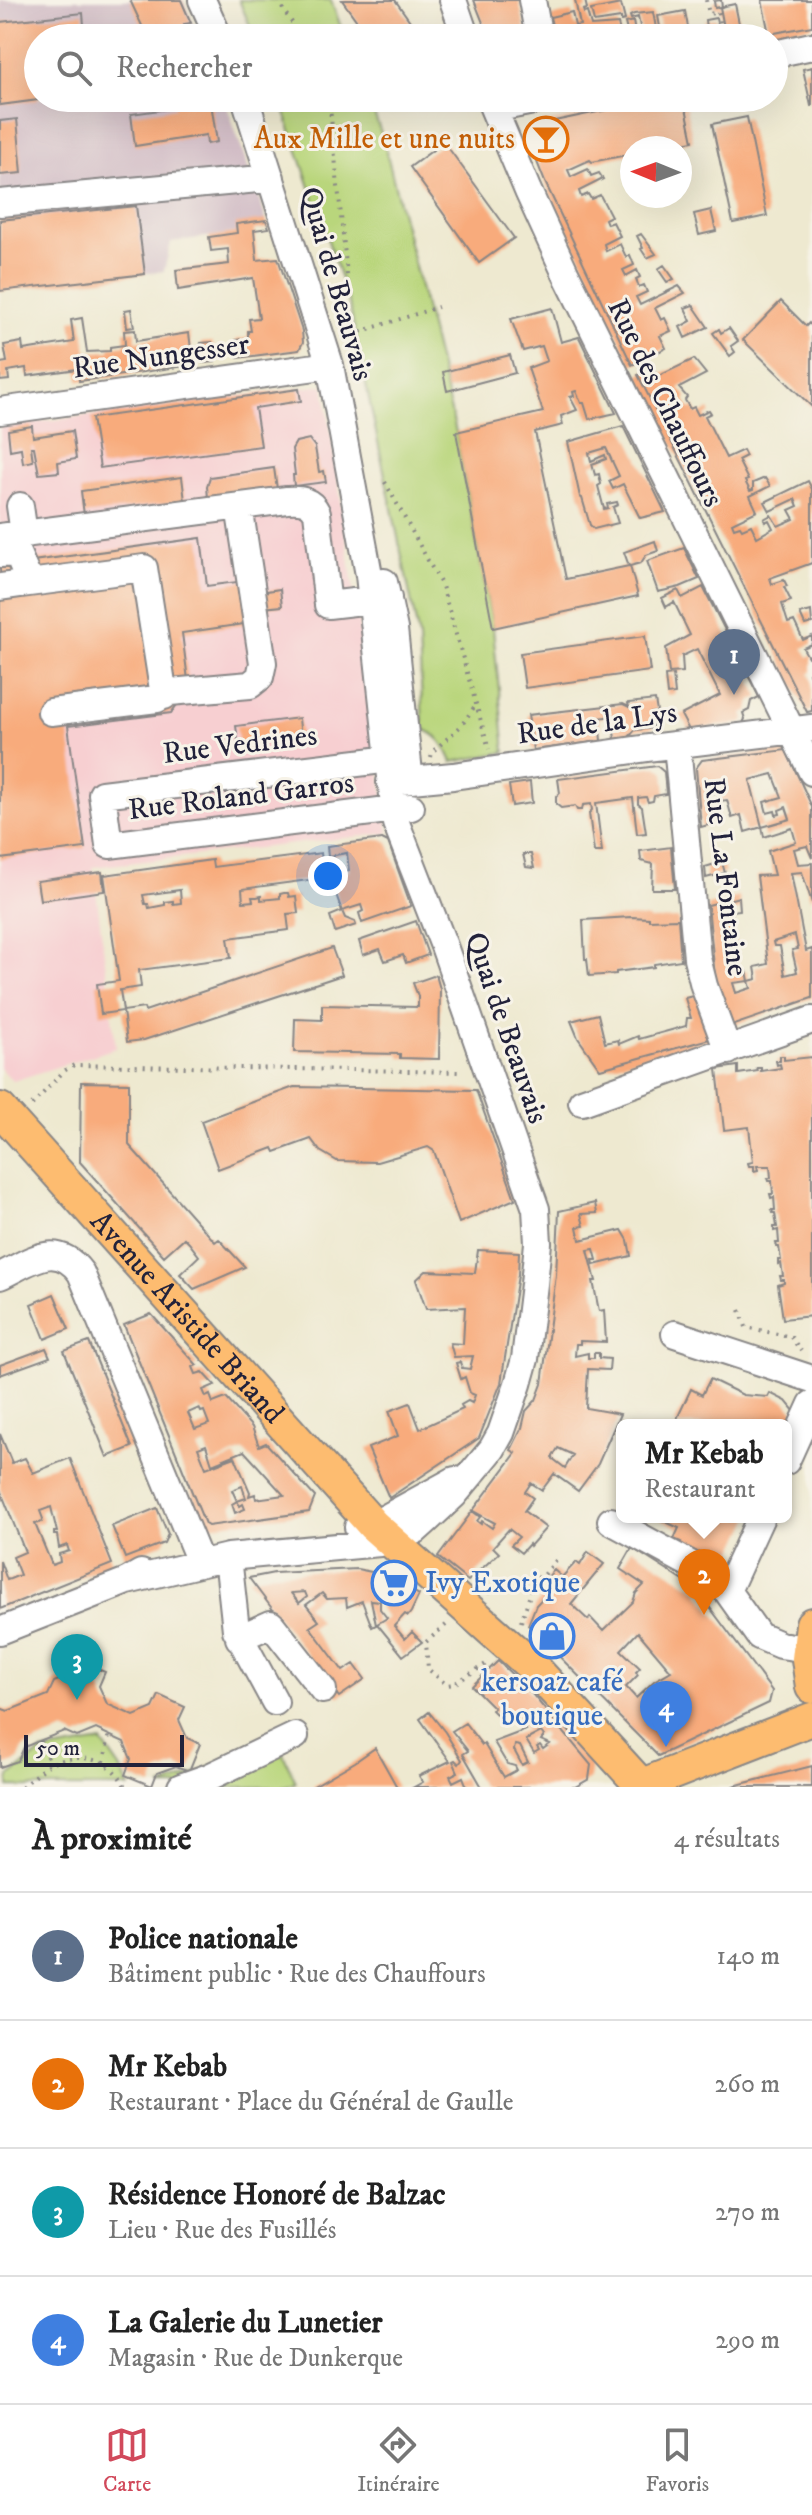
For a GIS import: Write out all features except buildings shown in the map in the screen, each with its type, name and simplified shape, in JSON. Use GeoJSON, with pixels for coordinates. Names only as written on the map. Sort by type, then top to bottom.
{"type":"FeatureCollection","features":[{"type":"Feature","properties":{"kind":"main road","name":"Avenue Aristide Briand"},"geometry":{"type":"LineString","coordinates":[[7,1117],[382,1533],[509,1645],[573,1709],[639,1786]]}},
{"type":"Feature","properties":{"kind":"main road"},"geometry":{"type":"LineString","coordinates":[[639,1786],[812,1719]]}},
{"type":"Feature","properties":{"kind":"street"},"geometry":{"type":"LineString","coordinates":[[202,0],[213,24]]}},
{"type":"Feature","properties":{"kind":"street"},"geometry":{"type":"LineString","coordinates":[[453,0],[461,24]]}},
{"type":"Feature","properties":{"kind":"street"},"geometry":{"type":"LineString","coordinates":[[532,0],[536,24]]}},
{"type":"Feature","properties":{"kind":"street"},"geometry":{"type":"LineString","coordinates":[[788,51],[812,46]]}},
{"type":"Feature","properties":{"kind":"street","name":"Quai de Beauvais"},"geometry":{"type":"LineString","coordinates":[[250,112],[330,365],[380,599],[405,772],[401,836],[415,867],[536,1209],[538,1243],[525,1359],[501,1433],[477,1468],[382,1533]]}},
{"type":"Feature","properties":{"kind":"street","name":"Rue des Chauffours"},"geometry":{"type":"LineString","coordinates":[[495,112],[572,285],[802,730],[812,772]]}},
{"type":"Feature","properties":{"kind":"street"},"geometry":{"type":"LineString","coordinates":[[0,203],[271,178]]}},
{"type":"Feature","properties":{"kind":"street","name":"Rue Nungesser"},"geometry":{"type":"LineString","coordinates":[[0,411],[330,365]]}},
{"type":"Feature","properties":{"kind":"street"},"geometry":{"type":"LineString","coordinates":[[20,506],[12,536],[239,506],[295,500],[310,503],[317,513],[328,605],[380,599]]}},
{"type":"Feature","properties":{"kind":"street"},"geometry":{"type":"LineString","coordinates":[[51,712],[157,699],[170,692],[250,685],[260,677],[263,663],[239,506]]}},
{"type":"Feature","properties":{"kind":"street"},"geometry":{"type":"LineString","coordinates":[[0,554],[17,553],[26,574],[10,586]]}},
{"type":"Feature","properties":{"kind":"street"},"geometry":{"type":"LineString","coordinates":[[10,586],[144,568],[164,696]]}},
{"type":"Feature","properties":{"kind":"street","name":"Rue de la Lys"},"geometry":{"type":"LineString","coordinates":[[405,772],[494,770],[802,730]]}},
{"type":"Feature","properties":{"kind":"street","name":"Rue La Fontaine"},"geometry":{"type":"LineString","coordinates":[[677,745],[697,958],[728,1051]]}},
{"type":"Feature","properties":{"kind":"street","name":"Rue Vedrines"},"geometry":{"type":"LineString","coordinates":[[105,817],[102,794],[227,779],[405,772]]}},
{"type":"Feature","properties":{"kind":"street","name":"Rue Roland Garros"},"geometry":{"type":"LineString","coordinates":[[105,817],[109,845],[402,808]]}},
{"type":"Feature","properties":{"kind":"street"},"geometry":{"type":"LineString","coordinates":[[582,1102],[812,1020]]}},
{"type":"Feature","properties":{"kind":"street"},"geometry":{"type":"LineString","coordinates":[[0,1276],[40,1257],[57,1254],[69,1260],[81,1273],[198,1556]]}},
{"type":"Feature","properties":{"kind":"street"},"geometry":{"type":"LineString","coordinates":[[675,1334],[808,1368]]}},
{"type":"Feature","properties":{"kind":"street"},"geometry":{"type":"LineString","coordinates":[[792,1448],[812,1404]]}},
{"type":"Feature","properties":{"kind":"street"},"geometry":{"type":"LineString","coordinates":[[611,1521],[703,1571],[727,1591],[759,1636],[811,1660]]}},
{"type":"Feature","properties":{"kind":"street"},"geometry":{"type":"LineString","coordinates":[[727,1591],[758,1523]]}},
{"type":"Feature","properties":{"kind":"street"},"geometry":{"type":"LineString","coordinates":[[0,1631],[198,1556],[382,1533]]}},
{"type":"Feature","properties":{"kind":"street"},"geometry":{"type":"LineString","coordinates":[[227,1550],[234,1622],[239,1638],[275,1702]]}},
{"type":"Feature","properties":{"kind":"street"},"geometry":{"type":"LineString","coordinates":[[239,1638],[266,1616],[323,1690]]}},
{"type":"Feature","properties":{"kind":"street"},"geometry":{"type":"LineString","coordinates":[[181,1787],[295,1736]]}},
{"type":"Feature","properties":{"kind":"path"},"geometry":{"type":"LineString","coordinates":[[280,0],[293,24]]}},
{"type":"Feature","properties":{"kind":"path"},"geometry":{"type":"LineString","coordinates":[[706,0],[709,14],[718,12],[720,24]]}},
{"type":"Feature","properties":{"kind":"path"},"geometry":{"type":"LineString","coordinates":[[330,112],[353,334],[438,307]]}},
{"type":"Feature","properties":{"kind":"path"},"geometry":{"type":"LineString","coordinates":[[385,482],[442,586],[494,770]]}},
{"type":"Feature","properties":{"kind":"path"},"geometry":{"type":"LineString","coordinates":[[405,772],[461,726],[477,703]]}},
{"type":"Feature","properties":{"kind":"path"},"geometry":{"type":"LineString","coordinates":[[7,1117],[74,1065],[487,1072]]}},
{"type":"Feature","properties":{"kind":"path"},"geometry":{"type":"LineString","coordinates":[[740,1310],[746,1327],[791,1337],[808,1368]]}},
{"type":"Feature","properties":{"kind":"path"},"geometry":{"type":"LineString","coordinates":[[535,1579],[527,1609],[509,1645],[488,1663],[454,1684],[447,1685],[428,1669],[426,1642],[494,1588],[511,1581],[544,1575],[558,1558]]}},
{"type":"Feature","properties":{"kind":"path"},"geometry":{"type":"LineString","coordinates":[[104,1762],[109,1735]]}},
{"type":"Feature","properties":{"kind":"path"},"geometry":{"type":"LineString","coordinates":[[40,1741],[50,1764]]}},
{"type":"Feature","properties":{"kind":"path"},"geometry":{"type":"LineString","coordinates":[[22,1787],[50,1764],[72,1758],[104,1762],[120,1776],[125,1787]]}},
{"type":"Feature","properties":{"kind":"shaded area"},"geometry":{"type":"Polygon","coordinates":[[[0,0],[183,0],[194,24],[24,24],[24,112],[229,112],[269,228],[171,242],[164,271],[0,291],[0,0]]]}},
{"type":"Feature","properties":{"kind":"shaded area"},"geometry":{"type":"Polygon","coordinates":[[[324,385],[389,833],[93,867],[116,1048],[13,1081],[0,1068],[0,427],[324,385]]]}},
{"type":"Feature","properties":{"kind":"green space"},"geometry":{"type":"Polygon","coordinates":[[[239,0],[331,0],[340,24],[249,24],[239,0]]]}},
{"type":"Feature","properties":{"kind":"green space"},"geometry":{"type":"Polygon","coordinates":[[[285,112],[373,112],[383,138],[456,432],[493,628],[505,752],[452,762],[441,742],[423,729],[419,638],[349,303],[285,112]]]}},
{"type":"Feature","properties":{"kind":"green space"},"geometry":{"type":"Polygon","coordinates":[[[273,1732],[296,1782],[286,1787],[161,1787],[197,1774],[273,1732]]]}},
{"type":"Feature","properties":{"kind":"green space"},"geometry":{"type":"Polygon","coordinates":[[[102,1742],[129,1787],[9,1787],[9,1777],[41,1752],[102,1742]]]}},
{"type":"Feature","properties":{"kind":"place","name":"Aux Mille et une nuits"},"geometry":{"type":"Point","coordinates":[546,139]}},
{"type":"Feature","properties":{"kind":"place","name":"Police nationale"},"geometry":{"type":"Point","coordinates":[734,695]}},
{"type":"Feature","properties":{"kind":"place","name":"Ivy Exotique"},"geometry":{"type":"Point","coordinates":[394,1583]}},
{"type":"Feature","properties":{"kind":"place","name":"Mr Kebab"},"geometry":{"type":"Point","coordinates":[704,1615]}},
{"type":"Feature","properties":{"kind":"place","name":"kersoaz café boutique"},"geometry":{"type":"Point","coordinates":[552,1636]}},
{"type":"Feature","properties":{"kind":"place","name":"Résidence Honoré de Balzac"},"geometry":{"type":"Point","coordinates":[77,1700]}},
{"type":"Feature","properties":{"kind":"place","name":"La Galerie du Lunetier"},"geometry":{"type":"Point","coordinates":[666,1747]}}]}
